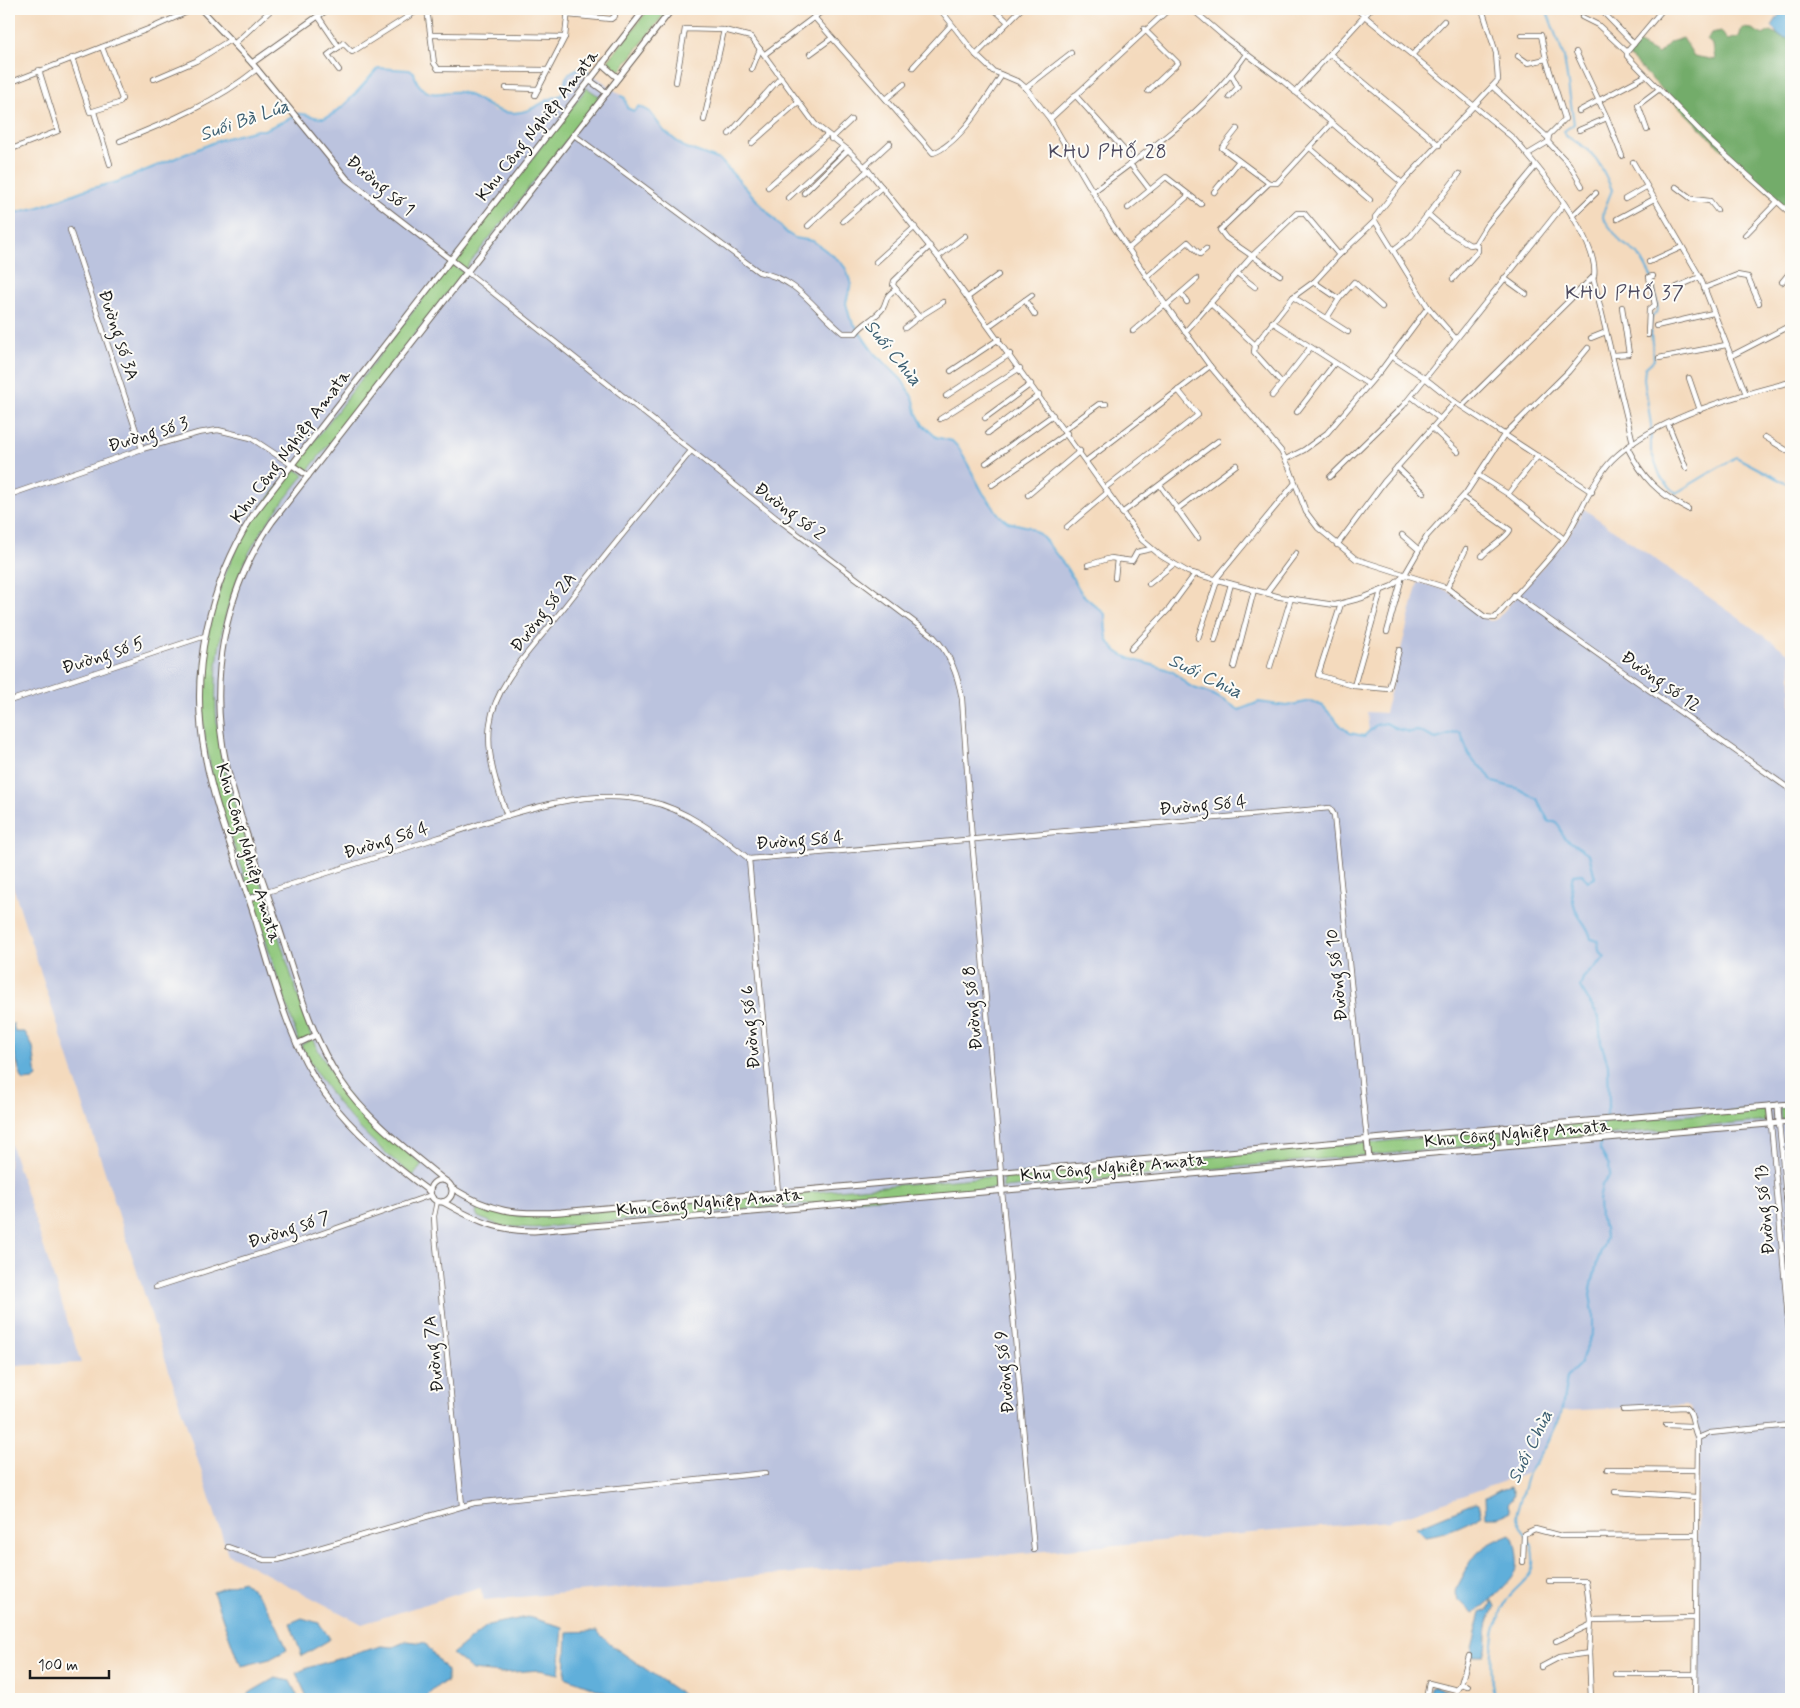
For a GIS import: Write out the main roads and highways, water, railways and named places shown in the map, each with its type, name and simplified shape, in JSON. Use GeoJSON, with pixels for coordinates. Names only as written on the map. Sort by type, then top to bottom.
{"type":"FeatureCollection","features":[{"type":"Feature","properties":{"kind":"water"},"geometry":{"type":"Polygon","coordinates":[[[1783,9],[1791,9],[1791,37],[1789,39],[1778,35],[1772,26],[1783,9]]]}},
{"type":"Feature","properties":{"kind":"water"},"geometry":{"type":"Polygon","coordinates":[[[13,1023],[15,1032],[25,1032],[33,1047],[37,1077],[33,1080],[24,1081],[22,1079],[10,1038],[10,1026],[13,1023]]]}},
{"type":"Feature","properties":{"kind":"water"},"geometry":{"type":"Polygon","coordinates":[[[1511,1487],[1514,1493],[1512,1500],[1508,1504],[1510,1512],[1499,1517],[1486,1517],[1485,1498],[1500,1490],[1511,1487]]]}},
{"type":"Feature","properties":{"kind":"water"},"geometry":{"type":"Polygon","coordinates":[[[1476,1502],[1479,1503],[1482,1515],[1462,1526],[1425,1536],[1416,1527],[1476,1502]]]}},
{"type":"Feature","properties":{"kind":"water"},"geometry":{"type":"Polygon","coordinates":[[[1511,1534],[1516,1550],[1517,1569],[1511,1579],[1498,1593],[1473,1614],[1458,1599],[1455,1591],[1476,1555],[1489,1545],[1511,1534]]]}},
{"type":"Feature","properties":{"kind":"water"},"geometry":{"type":"Polygon","coordinates":[[[243,1581],[270,1612],[287,1650],[270,1659],[242,1666],[238,1661],[213,1592],[243,1581]]]}},
{"type":"Feature","properties":{"kind":"water"},"geometry":{"type":"Polygon","coordinates":[[[1492,1601],[1495,1607],[1488,1621],[1487,1643],[1484,1655],[1472,1655],[1481,1613],[1488,1610],[1492,1601]]]}},
{"type":"Feature","properties":{"kind":"water"},"geometry":{"type":"Polygon","coordinates":[[[528,1617],[563,1627],[559,1674],[539,1670],[501,1673],[472,1670],[452,1654],[488,1625],[528,1617]]]}},
{"type":"Feature","properties":{"kind":"water"},"geometry":{"type":"Polygon","coordinates":[[[302,1618],[319,1623],[329,1637],[329,1640],[302,1656],[290,1623],[302,1618]]]}},
{"type":"Feature","properties":{"kind":"water"},"geometry":{"type":"Polygon","coordinates":[[[597,1631],[611,1645],[689,1699],[622,1699],[565,1677],[567,1632],[597,1631]]]}},
{"type":"Feature","properties":{"kind":"water"},"geometry":{"type":"Polygon","coordinates":[[[407,1641],[425,1643],[447,1671],[447,1682],[439,1685],[423,1699],[308,1699],[296,1673],[381,1646],[393,1647],[407,1641]]]}},
{"type":"Feature","properties":{"kind":"water"},"geometry":{"type":"Polygon","coordinates":[[[275,1678],[290,1681],[299,1699],[243,1699],[249,1693],[275,1678]]]}},
{"type":"Feature","properties":{"kind":"water"},"geometry":{"type":"Polygon","coordinates":[[[1434,1686],[1470,1699],[1429,1699],[1431,1688],[1434,1686]]]}},
{"type":"Feature","properties":{"kind":"waterway"},"geometry":{"type":"LineString","coordinates":[[1546,9],[1564,57],[1574,124],[1564,131],[1566,136],[1583,146],[1600,164],[1612,190],[1603,218],[1621,242],[1638,254],[1653,280],[1658,310],[1652,317],[1650,326],[1654,360],[1645,368],[1644,379],[1651,425],[1651,451],[1661,478],[1676,493],[1736,457],[1791,486]]}},
{"type":"Feature","properties":{"kind":"waterway","name":"Suối Bà Lúa"},"geometry":{"type":"LineString","coordinates":[[297,114],[321,118],[330,116],[338,111],[378,68],[409,70],[414,72],[416,80],[421,87],[430,93],[460,92],[474,97],[492,108],[513,113],[526,111],[562,95],[566,78],[575,70],[581,67],[590,72]]}},
{"type":"Feature","properties":{"kind":"waterway","name":"Suối Chùa"},"geometry":{"type":"LineString","coordinates":[[621,96],[625,98],[627,108],[634,111],[639,106],[650,112],[664,131],[684,147],[720,160],[787,233],[795,238],[813,241],[840,261],[846,269],[851,284],[846,303],[850,318],[874,353],[902,380],[914,400],[916,412],[923,425],[936,437],[952,441],[959,448],[983,493],[1000,516],[1008,522],[1029,527],[1042,536],[1066,567],[1082,594],[1105,614],[1107,637],[1110,644],[1116,650],[1130,659],[1173,672],[1191,687],[1217,697],[1239,710],[1259,702],[1286,706],[1311,701],[1323,706],[1350,733],[1364,736],[1376,725],[1386,723],[1397,729],[1410,732],[1418,731],[1436,739],[1458,732],[1461,733],[1468,753],[1475,763],[1485,770],[1493,782],[1519,789],[1537,799],[1549,822],[1556,822],[1560,827],[1563,837],[1589,854],[1595,878],[1588,881],[1582,874],[1573,875],[1572,891],[1578,914],[1591,939],[1598,941],[1599,951],[1605,958],[1583,978],[1580,987],[1599,1018],[1601,1043],[1608,1064],[1609,1105],[1602,1127],[1600,1150],[1609,1165],[1610,1175],[1602,1185],[1599,1201],[1600,1219],[1605,1228],[1606,1238],[1597,1262],[1590,1294],[1593,1332],[1579,1365],[1567,1377],[1561,1415],[1547,1445],[1528,1473],[1516,1515],[1530,1542],[1533,1565],[1530,1574],[1508,1598],[1502,1609],[1494,1634],[1491,1660],[1494,1699]]}},
{"type":"Feature","properties":{"kind":"waterway","name":"Suối Bà Lúa"},"geometry":{"type":"LineString","coordinates":[[9,214],[39,207],[84,190],[117,182],[222,139],[264,130],[293,117]]}},
{"type":"Feature","properties":{"kind":"district","name":"KHU PHỐ 28"},"geometry":{"type":"Point","coordinates":[1108,151]}},
{"type":"Feature","properties":{"kind":"district","name":"KHU PHỐ 37"},"geometry":{"type":"Point","coordinates":[1625,292]}}]}
